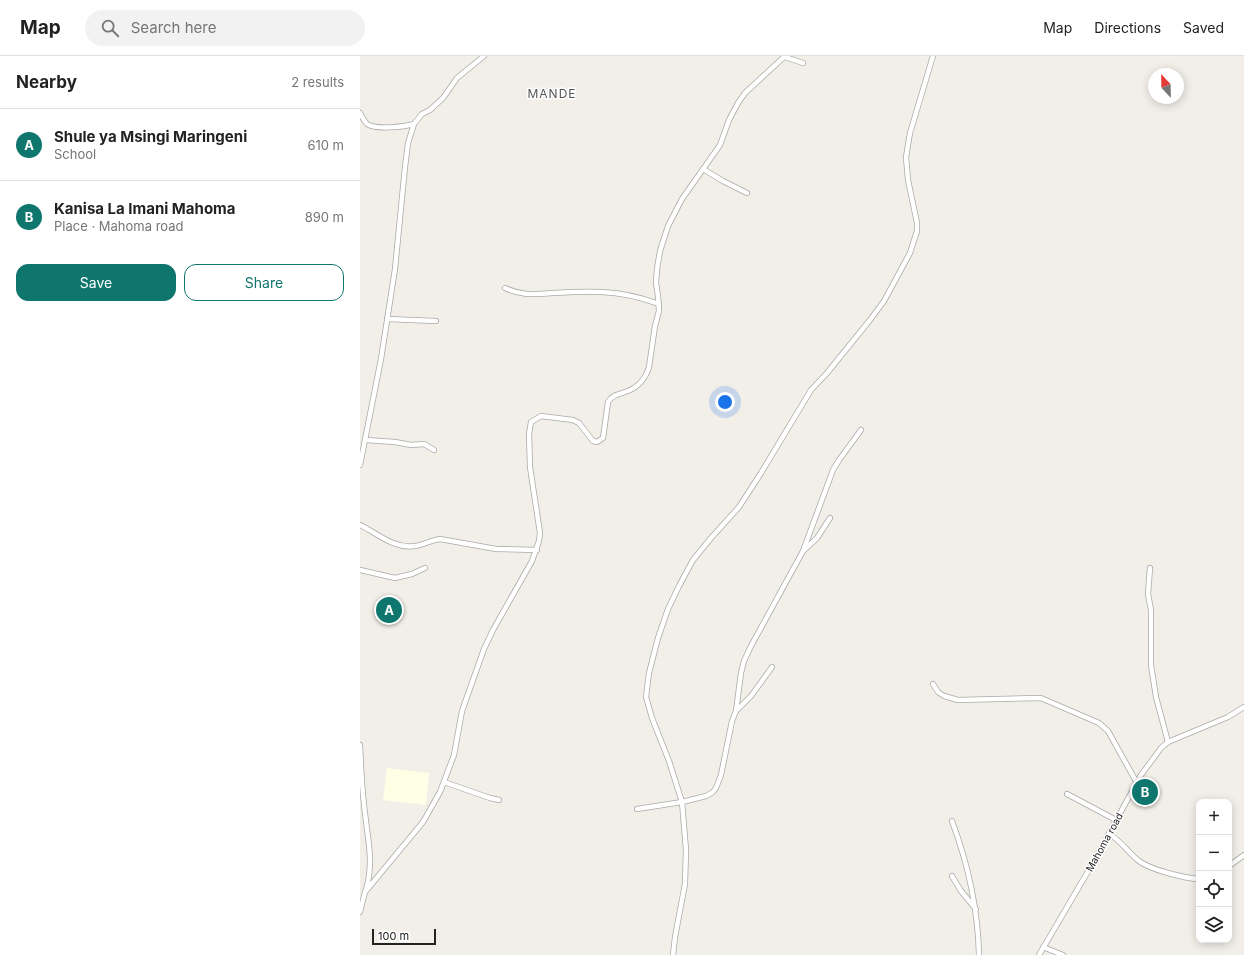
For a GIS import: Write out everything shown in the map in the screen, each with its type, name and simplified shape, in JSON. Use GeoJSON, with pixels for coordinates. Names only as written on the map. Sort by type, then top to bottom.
{"type":"FeatureCollection","features":[{"type":"Feature","properties":{"kind":"street"},"geometry":{"type":"LineString","coordinates":[[360,465],[381,359],[397,252],[397,232],[408,143],[414,124],[422,114],[430,110],[443,98],[457,78],[484,56]]}},
{"type":"Feature","properties":{"kind":"street"},"geometry":{"type":"LineString","coordinates":[[673,955],[687,868],[682,802],[646,697],[649,673],[658,638],[668,609],[694,560],[711,538],[739,507],[761,474],[811,390],[828,373],[884,301],[910,253],[917,231],[917,223],[908,180],[906,157],[910,133],[933,56]]}},
{"type":"Feature","properties":{"kind":"street"},"geometry":{"type":"LineString","coordinates":[[365,892],[423,822],[440,792],[454,755],[462,711],[484,649],[537,550],[540,533],[530,467],[529,434],[531,422],[541,416],[573,420],[579,423],[593,440],[597,442],[602,438],[608,402],[611,397],[632,389],[638,385],[647,374],[652,352],[659,304],[656,283],[656,268],[665,234],[682,199],[720,145],[729,120],[745,93],[785,57],[803,63]]}},
{"type":"Feature","properties":{"kind":"street"},"geometry":{"type":"LineString","coordinates":[[360,113],[367,124],[374,126],[396,127],[414,124]]}},
{"type":"Feature","properties":{"kind":"street"},"geometry":{"type":"LineString","coordinates":[[703,169],[747,193]]}},
{"type":"Feature","properties":{"kind":"street"},"geometry":{"type":"LineString","coordinates":[[505,288],[513,292],[532,295],[601,292],[621,294],[638,297],[659,304]]}},
{"type":"Feature","properties":{"kind":"street"},"geometry":{"type":"LineString","coordinates":[[387,319],[436,321]]}},
{"type":"Feature","properties":{"kind":"street"},"geometry":{"type":"LineString","coordinates":[[637,809],[682,802],[706,796],[716,788],[722,775],[732,721],[736,711],[741,673],[747,653],[803,551],[833,470],[861,430]]}},
{"type":"Feature","properties":{"kind":"street"},"geometry":{"type":"LineString","coordinates":[[366,440],[395,442],[411,445],[424,444],[434,450]]}},
{"type":"Feature","properties":{"kind":"street"},"geometry":{"type":"LineString","coordinates":[[803,551],[817,538],[830,518]]}},
{"type":"Feature","properties":{"kind":"street"},"geometry":{"type":"LineString","coordinates":[[360,525],[384,540],[405,546],[423,545],[440,539],[496,549],[537,550]]}},
{"type":"Feature","properties":{"kind":"street"},"geometry":{"type":"LineString","coordinates":[[360,570],[395,578],[412,574],[425,568]]}},
{"type":"Feature","properties":{"kind":"street"},"geometry":{"type":"LineString","coordinates":[[1150,568],[1148,594],[1151,610],[1151,665],[1156,697],[1168,742]]}},
{"type":"Feature","properties":{"kind":"street"},"geometry":{"type":"LineString","coordinates":[[736,711],[751,696],[772,667]]}},
{"type":"Feature","properties":{"kind":"street"},"geometry":{"type":"LineString","coordinates":[[934,684],[938,692],[944,696],[958,700],[1041,698],[1099,723],[1108,731],[1137,783]]}},
{"type":"Feature","properties":{"kind":"street","name":"Mahoma road"},"geometry":{"type":"LineString","coordinates":[[1039,955],[1137,783],[1161,748],[1168,742],[1228,717],[1244,707]]}},
{"type":"Feature","properties":{"kind":"street"},"geometry":{"type":"LineString","coordinates":[[360,745],[365,813],[371,855],[371,867],[360,912]]}},
{"type":"Feature","properties":{"kind":"street"},"geometry":{"type":"LineString","coordinates":[[444,782],[499,800]]}},
{"type":"Feature","properties":{"kind":"street"},"geometry":{"type":"LineString","coordinates":[[1067,794],[1116,820]]}},
{"type":"Feature","properties":{"kind":"street"},"geometry":{"type":"LineString","coordinates":[[952,821],[969,876],[976,908],[979,955]]}},
{"type":"Feature","properties":{"kind":"street"},"geometry":{"type":"LineString","coordinates":[[1109,834],[1123,844],[1138,860],[1143,863],[1163,872],[1196,878]]}},
{"type":"Feature","properties":{"kind":"street"},"geometry":{"type":"LineString","coordinates":[[1232,864],[1244,855]]}},
{"type":"Feature","properties":{"kind":"street"},"geometry":{"type":"LineString","coordinates":[[952,876],[961,891],[976,908]]}},
{"type":"Feature","properties":{"kind":"street"},"geometry":{"type":"LineString","coordinates":[[1043,947],[1063,955]]}},
{"type":"Feature","properties":{"kind":"shaded area"},"geometry":{"type":"Polygon","coordinates":[[[387,768],[429,773],[426,805],[383,800],[387,768]]]}},
{"type":"Feature","properties":{"kind":"place","name":"Shule ya Msingi Maringeni"},"geometry":{"type":"Point","coordinates":[389,610]}},
{"type":"Feature","properties":{"kind":"place","name":"Kanisa La Imani Mahoma"},"geometry":{"type":"Point","coordinates":[1145,792]}},
{"type":"Feature","properties":{"kind":"district","name":"MANDE"},"geometry":{"type":"Point","coordinates":[552,94]}}]}
